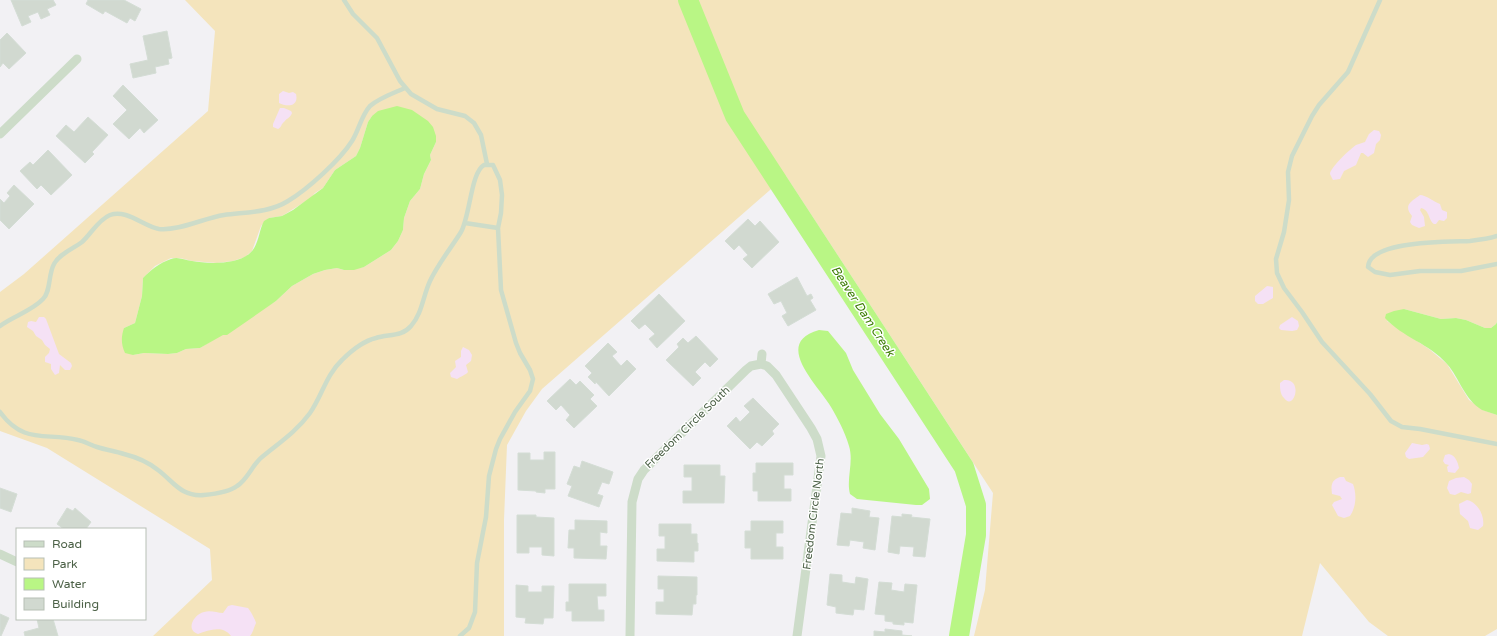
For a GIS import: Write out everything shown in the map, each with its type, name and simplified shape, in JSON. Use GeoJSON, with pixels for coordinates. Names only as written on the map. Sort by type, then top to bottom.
{"type":"FeatureCollection","features":[{"type":"Feature","properties":{"kind":"street"},"geometry":{"type":"LineString","coordinates":[[0,134],[77,59]]}},
{"type":"Feature","properties":{"kind":"street"},"geometry":{"type":"LineString","coordinates":[[761,364],[762,354]]}},
{"type":"Feature","properties":{"kind":"street","name":"Freedom Circle South"},"geometry":{"type":"LineString","coordinates":[[630,636],[632,502],[638,478],[644,470],[746,370],[751,366],[761,364]]}},
{"type":"Feature","properties":{"kind":"street","name":"Freedom Circle North"},"geometry":{"type":"LineString","coordinates":[[761,364],[767,366],[776,375],[811,428],[821,456],[797,636]]}},
{"type":"Feature","properties":{"kind":"street"},"geometry":{"type":"LineString","coordinates":[[0,554],[16,562]]}},
{"type":"Feature","properties":{"kind":"lane"},"geometry":{"type":"LineString","coordinates":[[344,0],[353,14],[377,38],[405,88],[411,94],[427,105],[465,116],[470,119],[481,135],[487,164]]}},
{"type":"Feature","properties":{"kind":"lane"},"geometry":{"type":"LineString","coordinates":[[1380,0],[1348,72],[1319,105],[1292,156],[1288,172],[1289,200],[1284,232],[1276,259],[1277,273],[1284,288],[1322,342],[1370,394],[1391,421],[1402,427],[1420,429],[1497,444]]}},
{"type":"Feature","properties":{"kind":"lane"},"geometry":{"type":"LineString","coordinates":[[0,326],[43,300],[48,291],[50,272],[56,260],[82,242],[108,216],[122,214],[148,226],[166,229],[224,215],[245,214],[282,204],[305,189],[349,146],[365,113],[371,105],[405,88]]}},
{"type":"Feature","properties":{"kind":"lane"},"geometry":{"type":"LineString","coordinates":[[0,412],[8,421],[30,435],[77,440],[139,459],[157,469],[181,490],[188,494],[204,495],[232,489],[242,482],[261,458],[287,438],[305,419],[313,408],[332,370],[345,356],[369,340],[402,333],[410,327],[417,317],[430,281],[465,224],[477,174],[481,166],[490,164],[495,168],[502,187],[502,204],[498,228],[501,290],[516,343],[533,379],[530,391],[515,412],[496,449],[489,476],[486,517],[477,563],[475,612],[469,628],[460,636]]}},
{"type":"Feature","properties":{"kind":"lane"},"geometry":{"type":"LineString","coordinates":[[465,224],[498,228]]}},
{"type":"Feature","properties":{"kind":"lane"},"geometry":{"type":"LineString","coordinates":[[1497,236],[1482,240],[1400,246],[1385,250],[1372,256],[1368,267],[1375,272],[1398,275],[1420,271],[1461,271],[1497,264]]}},
{"type":"Feature","properties":{"kind":"green space"},"geometry":{"type":"Polygon","coordinates":[[[185,0],[1497,0],[1497,322],[1491,328],[1485,328],[1466,320],[1456,318],[1441,319],[1404,309],[1387,321],[1429,349],[1447,364],[1469,400],[1483,410],[1497,415],[1497,629],[1485,636],[1388,636],[1369,622],[1320,563],[1302,636],[974,636],[985,590],[993,493],[786,176],[542,389],[526,411],[507,445],[504,520],[504,636],[153,636],[212,580],[210,549],[47,448],[0,431],[0,292],[24,274],[208,111],[215,31],[185,0]],[[372,116],[368,122],[356,156],[335,170],[323,188],[315,193],[311,198],[282,216],[269,218],[261,226],[252,251],[245,257],[233,261],[217,263],[171,258],[155,266],[143,278],[142,296],[135,323],[124,328],[133,355],[144,353],[168,354],[177,353],[186,349],[200,348],[276,301],[292,286],[313,274],[337,268],[344,270],[364,267],[391,250],[398,241],[403,230],[404,218],[410,201],[420,189],[424,174],[431,160],[430,155],[436,142],[372,116]]]}},
{"type":"Feature","properties":{"kind":"sand"},"geometry":{"type":"Polygon","coordinates":[[[283,91],[289,93],[293,92],[296,94],[296,101],[294,104],[285,105],[279,103],[279,94],[283,91]]]}},
{"type":"Feature","properties":{"kind":"sand"},"geometry":{"type":"Polygon","coordinates":[[[280,108],[284,108],[292,113],[278,129],[273,127],[273,124],[280,108]]]}},
{"type":"Feature","properties":{"kind":"sand"},"geometry":{"type":"Polygon","coordinates":[[[1374,130],[1379,131],[1381,135],[1380,140],[1376,144],[1374,153],[1368,157],[1361,153],[1356,165],[1344,171],[1340,179],[1333,180],[1330,174],[1337,163],[1356,145],[1365,142],[1369,134],[1374,130]]]}},
{"type":"Feature","properties":{"kind":"sand"},"geometry":{"type":"Polygon","coordinates":[[[1420,195],[1440,204],[1442,210],[1447,212],[1447,218],[1444,221],[1439,220],[1436,224],[1434,224],[1426,211],[1421,208],[1420,210],[1424,217],[1425,226],[1419,228],[1412,225],[1410,222],[1412,216],[1409,212],[1408,206],[1420,195]]]}},
{"type":"Feature","properties":{"kind":"sand"},"geometry":{"type":"Polygon","coordinates":[[[1267,286],[1273,287],[1273,298],[1263,304],[1258,304],[1255,301],[1255,296],[1267,286]]]}},
{"type":"Feature","properties":{"kind":"sand"},"geometry":{"type":"Polygon","coordinates":[[[39,317],[44,317],[46,319],[59,354],[71,363],[72,366],[70,370],[65,370],[60,365],[59,373],[55,375],[51,369],[51,364],[45,362],[45,357],[49,353],[50,349],[36,336],[33,331],[27,327],[28,322],[36,322],[39,317]]]}},
{"type":"Feature","properties":{"kind":"sand"},"geometry":{"type":"Polygon","coordinates":[[[1292,317],[1298,321],[1299,326],[1297,330],[1281,330],[1279,328],[1280,325],[1292,317]]]}},
{"type":"Feature","properties":{"kind":"sand"},"geometry":{"type":"Polygon","coordinates":[[[463,347],[469,350],[472,355],[471,361],[466,365],[468,372],[457,379],[451,377],[450,373],[456,367],[455,361],[461,357],[463,347]]]}},
{"type":"Feature","properties":{"kind":"sand"},"geometry":{"type":"Polygon","coordinates":[[[1284,380],[1290,381],[1294,384],[1295,394],[1291,401],[1288,401],[1281,393],[1280,383],[1284,380]]]}},
{"type":"Feature","properties":{"kind":"sand"},"geometry":{"type":"Polygon","coordinates":[[[1412,443],[1422,445],[1427,444],[1429,445],[1430,449],[1423,457],[1409,459],[1406,457],[1405,453],[1412,443]]]}},
{"type":"Feature","properties":{"kind":"sand"},"geometry":{"type":"Polygon","coordinates":[[[1449,454],[1455,457],[1458,463],[1459,468],[1455,473],[1448,472],[1447,467],[1449,465],[1445,464],[1443,461],[1445,455],[1449,454]]]}},
{"type":"Feature","properties":{"kind":"sand"},"geometry":{"type":"Polygon","coordinates":[[[1340,477],[1344,477],[1346,481],[1353,484],[1355,492],[1355,505],[1350,516],[1344,518],[1338,516],[1332,505],[1334,502],[1342,499],[1340,496],[1332,494],[1333,482],[1340,477]]]}},
{"type":"Feature","properties":{"kind":"sand"},"geometry":{"type":"Polygon","coordinates":[[[1464,477],[1472,484],[1471,493],[1468,494],[1461,492],[1455,495],[1450,494],[1447,488],[1449,481],[1464,477]]]}},
{"type":"Feature","properties":{"kind":"sand"},"geometry":{"type":"Polygon","coordinates":[[[1467,500],[1471,501],[1477,506],[1483,518],[1483,526],[1478,530],[1470,528],[1468,521],[1460,514],[1459,504],[1467,500]]]}},
{"type":"Feature","properties":{"kind":"sand"},"geometry":{"type":"Polygon","coordinates":[[[232,605],[248,608],[251,613],[256,623],[250,636],[231,636],[224,630],[220,629],[198,634],[192,629],[192,622],[200,613],[209,611],[223,613],[228,606],[232,605]]]}},
{"type":"Feature","properties":{"kind":"water"},"geometry":{"type":"Polygon","coordinates":[[[397,106],[412,110],[428,121],[433,127],[436,142],[430,155],[431,160],[424,174],[420,189],[410,201],[404,218],[403,230],[398,241],[391,250],[364,267],[354,270],[337,268],[313,274],[292,286],[276,301],[227,335],[223,335],[200,348],[186,349],[177,353],[168,354],[144,353],[133,355],[125,353],[122,344],[123,331],[124,328],[135,323],[142,296],[143,278],[149,272],[174,258],[215,263],[231,261],[246,256],[254,249],[264,221],[269,218],[282,216],[293,210],[323,188],[335,170],[356,156],[368,122],[372,116],[378,111],[397,106]]]}},
{"type":"Feature","properties":{"kind":"water"},"geometry":{"type":"Polygon","coordinates":[[[1404,309],[1441,319],[1456,318],[1466,320],[1485,328],[1491,328],[1497,322],[1497,415],[1482,410],[1466,395],[1447,364],[1440,357],[1399,330],[1385,318],[1386,314],[1404,309]]]}},
{"type":"Feature","properties":{"kind":"water"},"geometry":{"type":"Polygon","coordinates":[[[819,330],[828,331],[846,353],[853,370],[880,414],[899,439],[929,489],[930,499],[922,505],[857,499],[850,494],[849,482],[851,458],[847,441],[834,412],[802,365],[799,354],[799,344],[805,336],[819,330]]]}},
{"type":"Feature","properties":{"kind":"building"},"geometry":{"type":"Polygon","coordinates":[[[11,0],[53,0],[56,5],[47,9],[50,15],[41,19],[38,12],[28,16],[31,22],[22,26],[11,0]]]}},
{"type":"Feature","properties":{"kind":"building"},"geometry":{"type":"Polygon","coordinates":[[[88,0],[124,0],[141,9],[135,21],[130,18],[127,23],[105,11],[103,14],[86,4],[88,0]]]}},
{"type":"Feature","properties":{"kind":"building"},"geometry":{"type":"Polygon","coordinates":[[[167,31],[172,58],[168,59],[169,64],[155,67],[156,73],[133,78],[130,64],[148,60],[143,36],[167,31]]]}},
{"type":"Feature","properties":{"kind":"building"},"geometry":{"type":"Polygon","coordinates":[[[7,33],[26,53],[9,69],[3,63],[0,67],[0,40],[7,33]]]}},
{"type":"Feature","properties":{"kind":"building"},"geometry":{"type":"Polygon","coordinates":[[[123,85],[158,120],[144,133],[140,128],[129,139],[113,124],[127,110],[113,96],[123,85]]]}},
{"type":"Feature","properties":{"kind":"building"},"geometry":{"type":"Polygon","coordinates":[[[88,117],[108,135],[92,152],[94,154],[85,163],[56,136],[66,125],[74,132],[88,117]]]}},
{"type":"Feature","properties":{"kind":"building"},"geometry":{"type":"Polygon","coordinates":[[[48,150],[72,175],[51,195],[41,185],[37,189],[20,171],[30,162],[33,165],[48,150]]]}},
{"type":"Feature","properties":{"kind":"building"},"geometry":{"type":"Polygon","coordinates":[[[14,185],[34,204],[9,229],[0,220],[0,199],[4,203],[10,196],[7,193],[14,185]]]}},
{"type":"Feature","properties":{"kind":"building"},"geometry":{"type":"Polygon","coordinates":[[[748,219],[755,226],[760,221],[779,242],[752,268],[743,259],[748,255],[739,245],[734,250],[725,241],[748,219]]]}},
{"type":"Feature","properties":{"kind":"building"},"geometry":{"type":"Polygon","coordinates":[[[797,277],[807,296],[811,294],[813,298],[810,300],[816,310],[788,326],[782,316],[787,313],[781,301],[774,304],[768,294],[797,277]]]}},
{"type":"Feature","properties":{"kind":"building"},"geometry":{"type":"Polygon","coordinates":[[[659,294],[685,321],[657,348],[649,339],[655,334],[645,324],[639,329],[631,321],[659,294]]]}},
{"type":"Feature","properties":{"kind":"building"},"geometry":{"type":"Polygon","coordinates":[[[696,336],[718,359],[710,367],[705,362],[695,372],[701,378],[693,386],[666,360],[679,347],[677,344],[683,338],[688,343],[696,336]]]}},
{"type":"Feature","properties":{"kind":"building"},"geometry":{"type":"Polygon","coordinates":[[[608,343],[617,352],[612,356],[621,366],[627,360],[636,369],[609,396],[596,382],[595,384],[588,377],[592,373],[585,366],[608,343]]]}},
{"type":"Feature","properties":{"kind":"building"},"geometry":{"type":"Polygon","coordinates":[[[570,379],[576,385],[580,381],[594,395],[590,399],[597,406],[574,428],[566,420],[570,415],[561,405],[556,410],[547,401],[570,379]]]}},
{"type":"Feature","properties":{"kind":"building"},"geometry":{"type":"Polygon","coordinates":[[[753,398],[779,424],[772,431],[774,434],[762,446],[757,442],[750,449],[727,426],[736,417],[740,422],[750,412],[744,406],[753,398]]]}},
{"type":"Feature","properties":{"kind":"building"},"geometry":{"type":"Polygon","coordinates":[[[544,452],[555,452],[555,489],[545,489],[545,493],[518,490],[518,453],[530,453],[530,460],[544,460],[544,452]]]}},
{"type":"Feature","properties":{"kind":"building"},"geometry":{"type":"Polygon","coordinates":[[[582,461],[613,472],[609,484],[602,482],[597,494],[603,496],[599,507],[568,496],[572,486],[567,484],[574,466],[580,468],[582,461]]]}},
{"type":"Feature","properties":{"kind":"building"},"geometry":{"type":"Polygon","coordinates":[[[756,463],[793,463],[793,475],[784,475],[784,489],[791,489],[791,501],[758,501],[758,491],[753,491],[753,473],[756,473],[756,463]]]}},
{"type":"Feature","properties":{"kind":"building"},"geometry":{"type":"Polygon","coordinates":[[[684,465],[720,465],[720,476],[725,476],[724,503],[683,503],[683,491],[692,491],[692,477],[684,477],[684,465]]]}},
{"type":"Feature","properties":{"kind":"building"},"geometry":{"type":"Polygon","coordinates":[[[0,488],[17,494],[11,512],[0,508],[0,488]]]}},
{"type":"Feature","properties":{"kind":"building"},"geometry":{"type":"Polygon","coordinates":[[[67,508],[73,511],[75,508],[91,522],[87,528],[63,528],[57,524],[67,508]]]}},
{"type":"Feature","properties":{"kind":"building"},"geometry":{"type":"Polygon","coordinates":[[[852,508],[870,511],[869,517],[879,518],[875,550],[863,548],[864,542],[850,540],[849,546],[837,545],[841,513],[852,514],[852,508]]]}},
{"type":"Feature","properties":{"kind":"building"},"geometry":{"type":"Polygon","coordinates":[[[902,514],[912,515],[911,517],[930,519],[925,557],[913,556],[914,547],[900,546],[899,554],[888,552],[892,516],[902,517],[902,514]]]}},
{"type":"Feature","properties":{"kind":"building"},"geometry":{"type":"Polygon","coordinates":[[[517,515],[536,515],[536,517],[554,518],[554,556],[542,555],[542,547],[529,547],[529,553],[517,553],[517,515]]]}},
{"type":"Feature","properties":{"kind":"building"},"geometry":{"type":"Polygon","coordinates":[[[575,520],[607,521],[607,533],[600,532],[600,546],[607,546],[606,559],[574,558],[574,548],[568,548],[569,530],[575,530],[575,520]]]}},
{"type":"Feature","properties":{"kind":"building"},"geometry":{"type":"Polygon","coordinates":[[[751,521],[783,521],[783,533],[776,533],[776,547],[783,547],[783,559],[751,559],[751,548],[745,548],[745,531],[751,531],[751,521]]]}},
{"type":"Feature","properties":{"kind":"building"},"geometry":{"type":"Polygon","coordinates":[[[659,524],[691,524],[691,534],[697,534],[698,543],[698,551],[694,551],[694,562],[657,561],[657,549],[665,549],[665,536],[659,536],[659,524]]]}},
{"type":"Feature","properties":{"kind":"building"},"geometry":{"type":"Polygon","coordinates":[[[830,574],[842,575],[842,582],[855,584],[856,577],[868,579],[864,610],[854,609],[853,615],[836,613],[836,607],[827,605],[830,574]]]}},
{"type":"Feature","properties":{"kind":"building"},"geometry":{"type":"Polygon","coordinates":[[[658,576],[697,577],[696,604],[693,604],[692,615],[656,614],[656,602],[664,602],[664,589],[658,589],[658,576]]]}},
{"type":"Feature","properties":{"kind":"building"},"geometry":{"type":"Polygon","coordinates":[[[879,582],[892,583],[891,590],[904,592],[905,584],[917,585],[913,623],[904,622],[904,625],[893,624],[893,622],[885,621],[885,615],[875,614],[879,582]]]}},
{"type":"Feature","properties":{"kind":"building"},"geometry":{"type":"Polygon","coordinates":[[[569,584],[606,584],[606,596],[597,596],[598,610],[604,610],[604,621],[572,621],[572,611],[566,611],[566,602],[569,602],[569,584]]]}},
{"type":"Feature","properties":{"kind":"building"},"geometry":{"type":"Polygon","coordinates":[[[516,585],[528,586],[528,592],[542,592],[542,586],[554,586],[553,618],[544,618],[543,624],[525,623],[526,618],[516,617],[516,585]]]}},
{"type":"Feature","properties":{"kind":"building"},"geometry":{"type":"Polygon","coordinates":[[[0,614],[9,618],[1,636],[0,636],[0,614]]]}},
{"type":"Feature","properties":{"kind":"building"},"geometry":{"type":"Polygon","coordinates":[[[37,620],[53,620],[58,636],[25,636],[24,632],[39,628],[37,620]]]}},
{"type":"Feature","properties":{"kind":"building"},"geometry":{"type":"Polygon","coordinates":[[[885,629],[902,631],[902,635],[912,636],[874,636],[874,631],[885,632],[885,629]]]}},
{"type":"Feature","properties":{"kind":"waterway","name":"Beaver Dam Creek"},"geometry":{"type":"LineString","coordinates":[[688,0],[735,116],[964,467],[976,505],[976,535],[959,636]]}}]}
